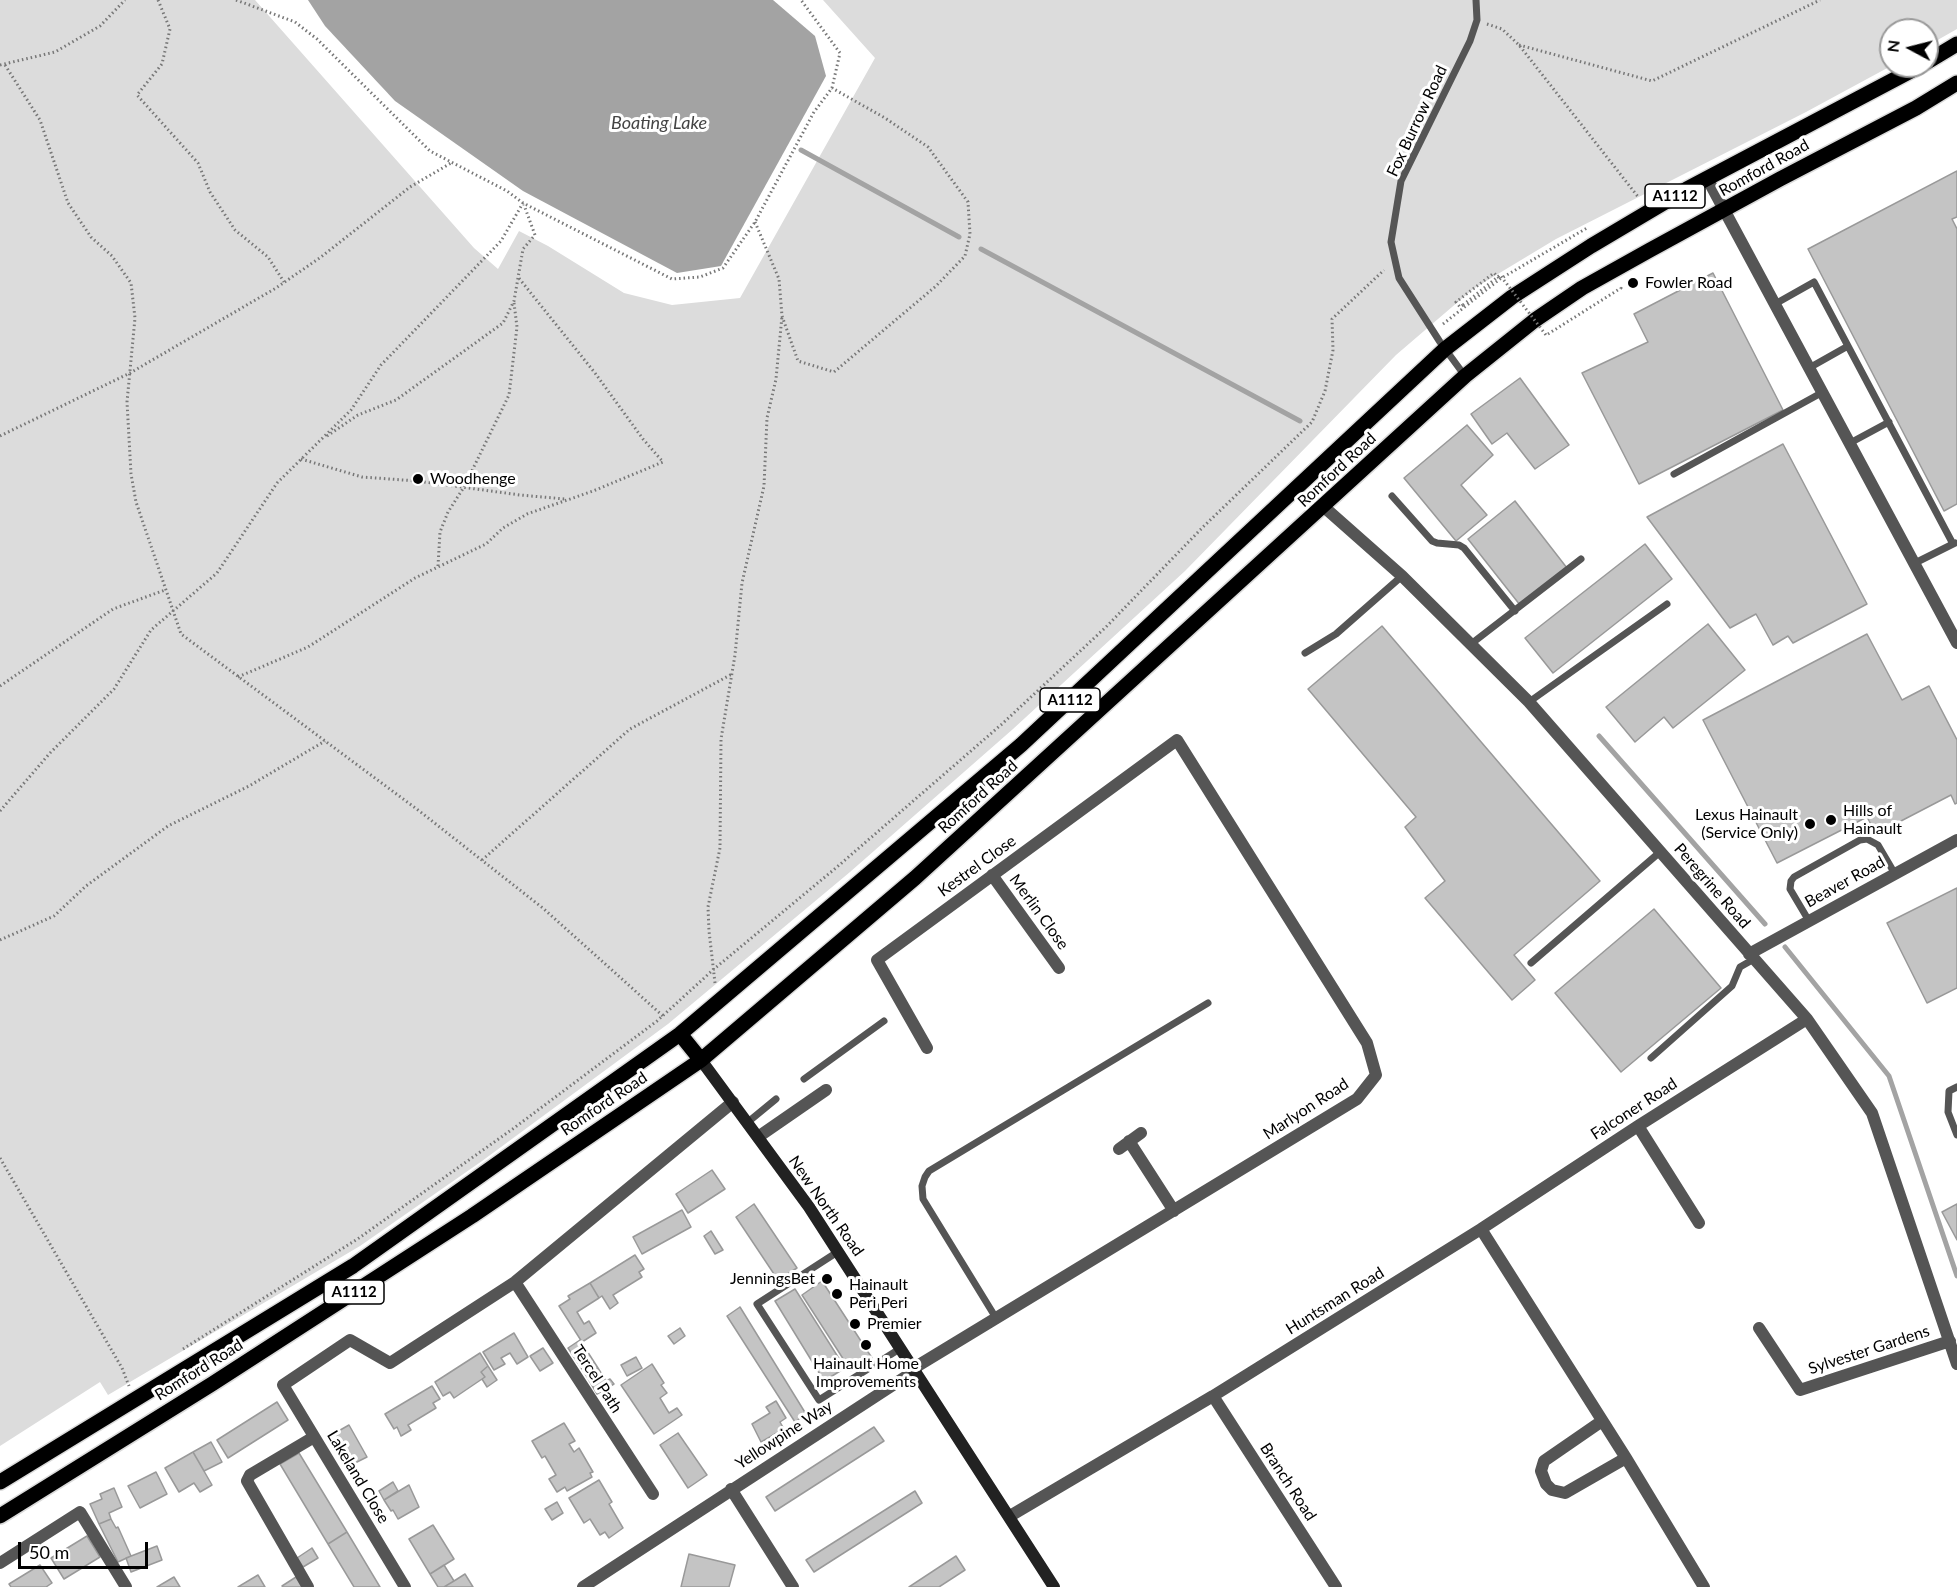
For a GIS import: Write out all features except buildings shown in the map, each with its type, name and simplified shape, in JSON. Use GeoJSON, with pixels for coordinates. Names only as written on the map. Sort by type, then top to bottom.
{"type":"FeatureCollection","features":[{"type":"Feature","properties":{"kind":"main road"},"geometry":{"type":"LineString","coordinates":[[1939,55],[1957,44]]}},
{"type":"Feature","properties":{"kind":"main road","name":"Romford Road"},"geometry":{"type":"LineString","coordinates":[[0,1482],[353,1266],[680,1034],[1021,745],[1445,349],[1512,297],[1554,269],[1707,178],[1897,78]]}},
{"type":"Feature","properties":{"kind":"main road","name":"Romford Road"},"geometry":{"type":"LineString","coordinates":[[0,1516],[212,1384],[472,1216],[701,1060],[915,878],[1465,376],[1536,320],[1582,288],[1780,178],[1916,108],[1957,83]]}},
{"type":"Feature","properties":{"kind":"main road"},"geometry":{"type":"LineString","coordinates":[[680,1034],[701,1060]]}},
{"type":"Feature","properties":{"kind":"street"},"geometry":{"type":"LineString","coordinates":[[1707,178],[1957,643]]}},
{"type":"Feature","properties":{"kind":"street","name":"Peregrine Road"},"geometry":{"type":"LineString","coordinates":[[1324,507],[1402,576],[1529,702],[1807,1019],[1872,1113],[1957,1364]]}},
{"type":"Feature","properties":{"kind":"street","name":"Kestrel Close"},"geometry":{"type":"LineString","coordinates":[[927,1048],[877,960],[1177,740]]}},
{"type":"Feature","properties":{"kind":"street","name":"Marlyon Road"},"geometry":{"type":"LineString","coordinates":[[915,1369],[1357,1099],[1376,1075],[1367,1043],[1177,740]]}},
{"type":"Feature","properties":{"kind":"street","name":"Beaver Road"},"geometry":{"type":"LineString","coordinates":[[1751,956],[1809,921],[1957,840]]}},
{"type":"Feature","properties":{"kind":"street","name":"Merlin Close"},"geometry":{"type":"LineString","coordinates":[[992,875],[1059,968]]}},
{"type":"Feature","properties":{"kind":"street","name":"Falconer Road"},"geometry":{"type":"LineString","coordinates":[[1481,1229],[1807,1019]]}},
{"type":"Feature","properties":{"kind":"street","name":"New North Road"},"geometry":{"type":"LineString","coordinates":[[701,1060],[839,1251],[1054,1587]]}},
{"type":"Feature","properties":{"kind":"street"},"geometry":{"type":"LineString","coordinates":[[758,1137],[826,1090]]}},
{"type":"Feature","properties":{"kind":"street"},"geometry":{"type":"LineString","coordinates":[[515,1282],[733,1102]]}},
{"type":"Feature","properties":{"kind":"street"},"geometry":{"type":"LineString","coordinates":[[1638,1126],[1699,1222]]}},
{"type":"Feature","properties":{"kind":"street"},"geometry":{"type":"LineString","coordinates":[[1119,1149],[1141,1133]]}},
{"type":"Feature","properties":{"kind":"street"},"geometry":{"type":"LineString","coordinates":[[1129,1141],[1174,1211]]}},
{"type":"Feature","properties":{"kind":"street"},"geometry":{"type":"LineString","coordinates":[[1481,1229],[1626,1458],[1704,1587]]}},
{"type":"Feature","properties":{"kind":"street","name":"Huntsman Road"},"geometry":{"type":"LineString","coordinates":[[1010,1516],[1213,1396],[1481,1229]]}},
{"type":"Feature","properties":{"kind":"street","name":"Lakeland Close"},"geometry":{"type":"LineString","coordinates":[[405,1587],[282,1385],[350,1340],[390,1364],[515,1282]]}},
{"type":"Feature","properties":{"kind":"street","name":"Tercel Path"},"geometry":{"type":"LineString","coordinates":[[515,1282],[652,1494]]}},
{"type":"Feature","properties":{"kind":"street","name":"Sylvester Gardens"},"geometry":{"type":"LineString","coordinates":[[1759,1328],[1800,1390],[1950,1341]]}},
{"type":"Feature","properties":{"kind":"street","name":"Yellowpine Way"},"geometry":{"type":"LineString","coordinates":[[583,1587],[915,1369]]}},
{"type":"Feature","properties":{"kind":"street","name":"Branch Road"},"geometry":{"type":"LineString","coordinates":[[1213,1396],[1336,1587]]}},
{"type":"Feature","properties":{"kind":"street"},"geometry":{"type":"LineString","coordinates":[[1602,1422],[1544,1461],[1541,1471],[1546,1485],[1552,1490],[1565,1493],[1626,1458]]}},
{"type":"Feature","properties":{"kind":"street"},"geometry":{"type":"LineString","coordinates":[[308,1587],[247,1481],[250,1475],[314,1437]]}},
{"type":"Feature","properties":{"kind":"street","name":"Yellowpine Way"},"geometry":{"type":"LineString","coordinates":[[731,1489],[793,1587]]}},
{"type":"Feature","properties":{"kind":"street"},"geometry":{"type":"LineString","coordinates":[[0,1563],[80,1512],[126,1587]]}},
{"type":"Feature","properties":{"kind":"lane","name":"Fox Burrow Road"},"geometry":{"type":"LineString","coordinates":[[1465,376],[1399,278],[1391,242],[1401,181],[1470,41],[1477,20],[1476,0]]}},
{"type":"Feature","properties":{"kind":"lane"},"geometry":{"type":"LineString","coordinates":[[1775,304],[1814,282],[1955,543],[1915,563]]}},
{"type":"Feature","properties":{"kind":"lane"},"geometry":{"type":"LineString","coordinates":[[1809,368],[1848,346]]}},
{"type":"Feature","properties":{"kind":"lane"},"geometry":{"type":"LineString","coordinates":[[1674,474],[1823,393]]}},
{"type":"Feature","properties":{"kind":"lane"},"geometry":{"type":"LineString","coordinates":[[1850,443],[1889,422]]}},
{"type":"Feature","properties":{"kind":"lane"},"geometry":{"type":"LineString","coordinates":[[1392,496],[1432,541],[1459,545],[1464,548],[1515,611]]}},
{"type":"Feature","properties":{"kind":"lane"},"geometry":{"type":"LineString","coordinates":[[1471,644],[1581,559]]}},
{"type":"Feature","properties":{"kind":"lane"},"geometry":{"type":"LineString","coordinates":[[1305,653],[1336,634],[1402,576]]}},
{"type":"Feature","properties":{"kind":"lane"},"geometry":{"type":"LineString","coordinates":[[1529,702],[1667,604]]}},
{"type":"Feature","properties":{"kind":"lane"},"geometry":{"type":"LineString","coordinates":[[1809,921],[1791,889],[1791,881],[1794,877],[1860,840],[1867,839],[1878,844],[1895,874]]}},
{"type":"Feature","properties":{"kind":"lane"},"geometry":{"type":"LineString","coordinates":[[1531,963],[1660,852]]}},
{"type":"Feature","properties":{"kind":"lane"},"geometry":{"type":"LineString","coordinates":[[1651,1058],[1732,986],[1740,967],[1751,956]]}},
{"type":"Feature","properties":{"kind":"lane"},"geometry":{"type":"LineString","coordinates":[[996,1318],[923,1199],[922,1186],[929,1171],[1209,1003]]}},
{"type":"Feature","properties":{"kind":"lane"},"geometry":{"type":"LineString","coordinates":[[804,1079],[884,1021]]}},
{"type":"Feature","properties":{"kind":"lane"},"geometry":{"type":"LineString","coordinates":[[1957,1087],[1949,1091],[1948,1112],[1957,1136]]}},
{"type":"Feature","properties":{"kind":"lane"},"geometry":{"type":"LineString","coordinates":[[748,1122],[776,1099]]}},
{"type":"Feature","properties":{"kind":"lane"},"geometry":{"type":"LineString","coordinates":[[839,1251],[757,1304],[819,1400],[902,1348]]}},
{"type":"Feature","properties":{"kind":"path"},"geometry":{"type":"LineString","coordinates":[[0,65],[55,52],[100,26],[125,0]]}},
{"type":"Feature","properties":{"kind":"path"},"geometry":{"type":"LineString","coordinates":[[158,0],[170,29],[162,64],[137,95],[198,163],[210,192],[235,230],[268,257],[284,282]]}},
{"type":"Feature","properties":{"kind":"path"},"geometry":{"type":"LineString","coordinates":[[236,0],[295,22],[317,39],[430,151],[507,191],[523,203],[672,279],[700,277],[723,268],[755,222],[814,112],[832,88],[840,53],[801,0]]}},
{"type":"Feature","properties":{"kind":"path"},"geometry":{"type":"LineString","coordinates":[[1520,45],[1652,81],[1820,0]]}},
{"type":"Feature","properties":{"kind":"path"},"geometry":{"type":"LineString","coordinates":[[1477,20],[1502,29],[1520,45],[1636,195]]}},
{"type":"Feature","properties":{"kind":"path"},"geometry":{"type":"LineString","coordinates":[[5,65],[40,120],[68,202],[91,237],[112,256],[131,283],[135,318],[127,402],[131,474],[136,502],[181,634],[544,909],[663,1016]]}},
{"type":"Feature","properties":{"kind":"path"},"geometry":{"type":"LineString","coordinates":[[782,316],[798,361],[834,372],[936,286],[965,256],[970,234],[968,202],[928,147],[885,118],[832,88]]}},
{"type":"Feature","properties":{"kind":"path"},"geometry":{"type":"LineString","coordinates":[[0,436],[130,373],[284,282],[321,257],[410,187],[452,163]]}},
{"type":"Feature","properties":{"kind":"path"},"geometry":{"type":"LineString","coordinates":[[438,567],[440,532],[448,512],[464,487],[509,395],[517,327],[514,301],[523,249],[535,235],[523,203]]}},
{"type":"Feature","properties":{"kind":"path"},"geometry":{"type":"LineString","coordinates":[[0,811],[50,753],[114,689],[151,630],[217,573],[277,483],[351,410],[381,365],[501,241],[523,203]]}},
{"type":"Feature","properties":{"kind":"path"},"geometry":{"type":"LineString","coordinates":[[724,997],[716,985],[708,931],[708,907],[720,848],[721,740],[732,674],[742,583],[764,486],[767,418],[776,379],[782,316],[779,279],[755,222]]}},
{"type":"Feature","properties":{"kind":"path"},"geometry":{"type":"LineString","coordinates":[[178,1352],[359,1238],[514,1128],[663,1016],[714,969],[837,867],[1002,724],[1106,627],[1203,527],[1312,422],[1325,391],[1333,350],[1332,319],[1395,260]]}},
{"type":"Feature","properties":{"kind":"path"},"geometry":{"type":"LineString","coordinates":[[1433,331],[1500,279],[1494,273],[1456,302],[1460,307],[1500,275],[1546,335],[1621,288]]}},
{"type":"Feature","properties":{"kind":"path"},"geometry":{"type":"LineString","coordinates":[[238,677],[308,647],[415,578],[486,544],[503,528],[527,514],[663,462],[642,439],[595,373],[518,277]]}},
{"type":"Feature","properties":{"kind":"path"},"geometry":{"type":"LineString","coordinates":[[318,442],[358,415],[396,399],[503,323],[514,301]]}},
{"type":"Feature","properties":{"kind":"path"},"geometry":{"type":"LineString","coordinates":[[300,459],[362,477],[567,499]]}},
{"type":"Feature","properties":{"kind":"path"},"geometry":{"type":"LineString","coordinates":[[0,686],[14,679],[112,609],[165,590]]}},
{"type":"Feature","properties":{"kind":"path"},"geometry":{"type":"LineString","coordinates":[[482,860],[630,729],[732,674]]}},
{"type":"Feature","properties":{"kind":"path"},"geometry":{"type":"LineString","coordinates":[[0,940],[54,916],[86,886],[168,826],[249,786],[325,741]]}},
{"type":"Feature","properties":{"kind":"path"},"geometry":{"type":"LineString","coordinates":[[0,1158],[122,1368],[136,1398]]}},
{"type":"Feature","properties":{"kind":"shaded area"},"geometry":{"type":"Polygon","coordinates":[[[0,0],[255,0],[474,248],[498,269],[519,231],[548,246],[624,293],[672,305],[740,298],[875,58],[823,0],[1957,0],[1957,29],[1939,39],[1939,18],[1879,18],[1879,72],[1556,239],[1473,289],[1396,355],[1185,571],[1013,729],[850,872],[668,1024],[482,1161],[360,1246],[108,1395],[100,1382],[0,1446],[0,0]]]}},
{"type":"Feature","properties":{"kind":"water","name":"Boating Lake"},"geometry":{"type":"Polygon","coordinates":[[[308,0],[773,0],[815,36],[826,76],[721,266],[677,273],[523,191],[395,101],[325,26],[308,0]]]}},
{"type":"Feature","properties":{"kind":"waterway"},"geometry":{"type":"LineString","coordinates":[[801,150],[959,237]]}},
{"type":"Feature","properties":{"kind":"waterway"},"geometry":{"type":"LineString","coordinates":[[981,249],[1300,421]]}},
{"type":"Feature","properties":{"kind":"waterway"},"geometry":{"type":"LineString","coordinates":[[1599,736],[1765,924]]}},
{"type":"Feature","properties":{"kind":"waterway"},"geometry":{"type":"LineString","coordinates":[[1785,947],[1889,1076],[1957,1276]]}},
{"type":"Feature","properties":{"kind":"place","name":"Fowler Road"},"geometry":{"type":"Point","coordinates":[1633,283]}},
{"type":"Feature","properties":{"kind":"place","name":"Woodhenge"},"geometry":{"type":"Point","coordinates":[418,479]}},
{"type":"Feature","properties":{"kind":"place","name":"Hills of Hainault"},"geometry":{"type":"Point","coordinates":[1831,820]}},
{"type":"Feature","properties":{"kind":"place","name":"Lexus Hainault (Service Only)"},"geometry":{"type":"Point","coordinates":[1810,824]}},
{"type":"Feature","properties":{"kind":"place","name":"JenningsBet"},"geometry":{"type":"Point","coordinates":[827,1279]}},
{"type":"Feature","properties":{"kind":"place","name":"Hainault Peri Peri"},"geometry":{"type":"Point","coordinates":[837,1294]}},
{"type":"Feature","properties":{"kind":"place","name":"Premier"},"geometry":{"type":"Point","coordinates":[855,1324]}},
{"type":"Feature","properties":{"kind":"place","name":"Hainault Home Improvements"},"geometry":{"type":"Point","coordinates":[866,1345]}}]}
